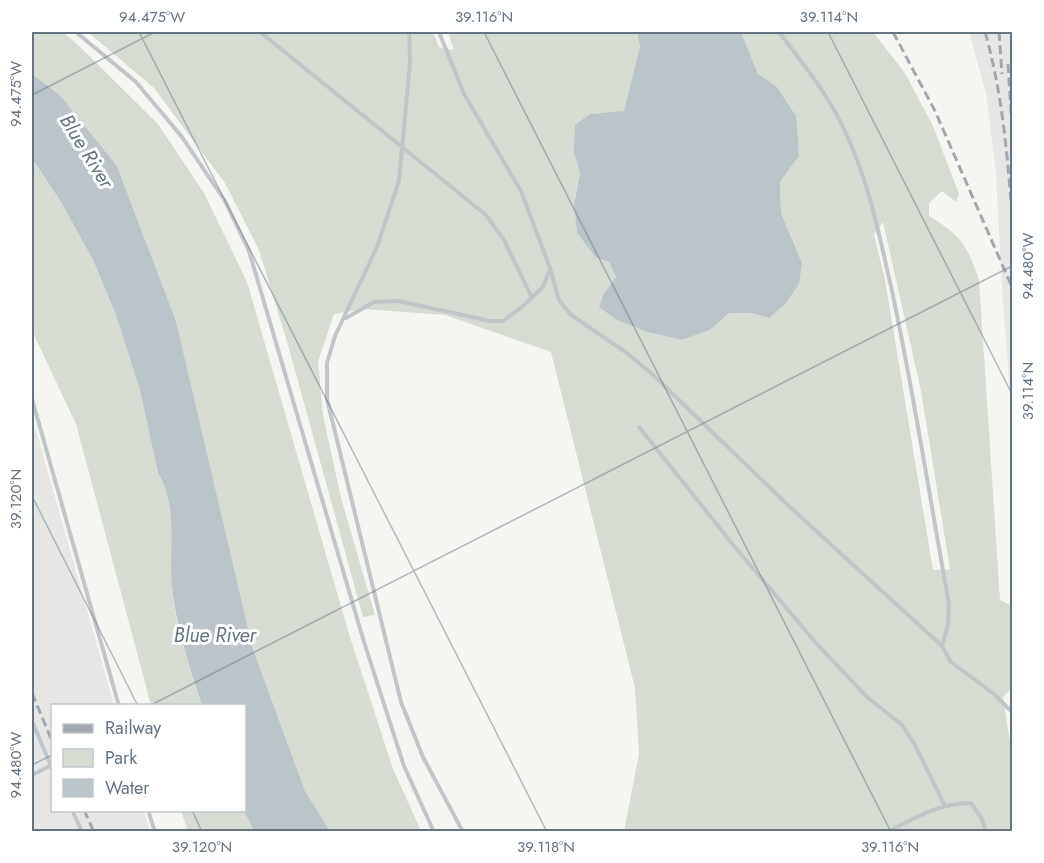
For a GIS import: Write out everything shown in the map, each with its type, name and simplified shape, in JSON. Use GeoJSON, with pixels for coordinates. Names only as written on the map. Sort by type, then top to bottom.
{"type":"FeatureCollection","features":[{"type":"Feature","properties":{"kind":"lane"},"geometry":{"type":"LineString","coordinates":[[76,32],[136,82],[182,136],[225,201],[249,251],[364,642],[404,766],[434,831]]}},
{"type":"Feature","properties":{"kind":"lane"},"geometry":{"type":"LineString","coordinates":[[260,32],[486,215],[504,240],[532,298]]}},
{"type":"Feature","properties":{"kind":"lane"},"geometry":{"type":"LineString","coordinates":[[410,32],[410,63],[399,182],[377,247],[335,336],[327,363],[327,399],[401,702],[423,757],[464,831]]}},
{"type":"Feature","properties":{"kind":"lane"},"geometry":{"type":"LineString","coordinates":[[439,32],[464,94],[521,191],[550,268],[559,300],[571,315],[627,353],[652,374],[789,507],[942,646],[951,662],[994,694],[1012,712]]}},
{"type":"Feature","properties":{"kind":"lane"},"geometry":{"type":"LineString","coordinates":[[779,32],[812,77],[842,124],[859,165],[875,215],[900,328],[949,604],[948,626],[942,646]]}},
{"type":"Feature","properties":{"kind":"lane"},"geometry":{"type":"LineString","coordinates":[[344,318],[374,302],[398,302],[490,321],[503,321],[543,287],[550,268]]}},
{"type":"Feature","properties":{"kind":"lane"},"geometry":{"type":"LineString","coordinates":[[32,399],[118,704]]}},
{"type":"Feature","properties":{"kind":"lane"},"geometry":{"type":"LineString","coordinates":[[639,427],[734,546],[816,643],[867,698],[902,725],[915,745],[945,806]]}},
{"type":"Feature","properties":{"kind":"lane"},"geometry":{"type":"LineString","coordinates":[[32,722],[51,764]]}},
{"type":"Feature","properties":{"kind":"lane"},"geometry":{"type":"LineString","coordinates":[[32,775],[51,766]]}},
{"type":"Feature","properties":{"kind":"lane"},"geometry":{"type":"LineString","coordinates":[[888,831],[933,809],[971,803],[982,819],[986,831]]}},
{"type":"Feature","properties":{"kind":"lane"},"geometry":{"type":"LineString","coordinates":[[73,812],[82,831]]}},
{"type":"Feature","properties":{"kind":"lane"},"geometry":{"type":"LineString","coordinates":[[149,812],[154,831]]}},
{"type":"Feature","properties":{"kind":"shaded area"},"geometry":{"type":"Polygon","coordinates":[[[969,32],[1012,32],[1012,410],[1003,306],[996,173],[986,93],[969,32]]]}},
{"type":"Feature","properties":{"kind":"shaded area"},"geometry":{"type":"Polygon","coordinates":[[[32,416],[114,704],[51,704],[51,812],[144,812],[150,831],[32,831],[32,416]]]}},
{"type":"Feature","properties":{"kind":"green space"},"geometry":{"type":"Polygon","coordinates":[[[32,32],[62,32],[77,44],[158,124],[204,193],[247,282],[349,634],[393,769],[421,831],[330,831],[305,791],[253,649],[176,321],[117,166],[60,95],[32,74],[32,32]]]}},
{"type":"Feature","properties":{"kind":"green space"},"geometry":{"type":"Polygon","coordinates":[[[88,32],[433,32],[439,47],[454,50],[448,32],[637,32],[640,46],[624,112],[590,114],[574,153],[580,173],[574,205],[577,233],[595,257],[609,262],[616,277],[604,293],[617,320],[647,332],[682,340],[710,330],[729,313],[751,313],[769,318],[802,263],[781,213],[780,182],[799,156],[776,86],[758,74],[741,32],[873,32],[905,73],[933,126],[959,194],[956,202],[942,191],[929,203],[929,216],[949,229],[962,242],[979,280],[1000,600],[1012,606],[1012,688],[1003,697],[1012,755],[1012,831],[624,831],[639,754],[635,688],[551,352],[445,315],[364,309],[334,314],[318,362],[323,415],[341,498],[375,615],[363,617],[288,345],[259,250],[225,183],[154,88],[88,32]],[[883,222],[874,234],[885,280],[933,570],[950,569],[921,391],[883,222]]]}},
{"type":"Feature","properties":{"kind":"green space"},"geometry":{"type":"Polygon","coordinates":[[[32,158],[61,202],[93,260],[116,315],[140,389],[158,473],[169,502],[173,595],[178,623],[184,651],[202,704],[151,704],[76,424],[34,335],[32,324],[32,158]]]}},
{"type":"Feature","properties":{"kind":"green space"},"geometry":{"type":"Polygon","coordinates":[[[181,812],[244,812],[254,831],[188,831],[181,812]]]}},
{"type":"Feature","properties":{"kind":"water"},"geometry":{"type":"Polygon","coordinates":[[[637,32],[741,32],[758,74],[776,86],[796,116],[799,156],[780,182],[781,213],[802,263],[799,284],[785,304],[769,318],[751,313],[729,313],[710,330],[682,340],[647,332],[617,320],[599,307],[604,293],[616,277],[609,262],[595,257],[577,233],[574,205],[580,173],[574,153],[575,125],[590,114],[624,111],[640,46],[637,32]]]}},
{"type":"Feature","properties":{"kind":"water","name":"Blue River"},"geometry":{"type":"Polygon","coordinates":[[[32,74],[60,95],[117,166],[176,321],[253,649],[305,791],[330,831],[254,831],[244,812],[246,704],[202,704],[175,609],[169,502],[158,473],[140,390],[116,315],[93,260],[61,202],[32,158],[32,74]]]}},
{"type":"Feature","properties":{"kind":"railway"},"geometry":{"type":"LineString","coordinates":[[893,32],[935,111],[1012,287]]}},
{"type":"Feature","properties":{"kind":"railway"},"geometry":{"type":"LineString","coordinates":[[985,32],[1000,99],[1012,213]]}},
{"type":"Feature","properties":{"kind":"railway"},"geometry":{"type":"LineString","coordinates":[[999,32],[1002,74]]}},
{"type":"Feature","properties":{"kind":"railway"},"geometry":{"type":"LineString","coordinates":[[1008,64],[1012,127]]}},
{"type":"Feature","properties":{"kind":"railway"},"geometry":{"type":"LineString","coordinates":[[32,693],[51,739]]}},
{"type":"Feature","properties":{"kind":"railway"},"geometry":{"type":"LineString","coordinates":[[85,812],[94,832]]}}]}
